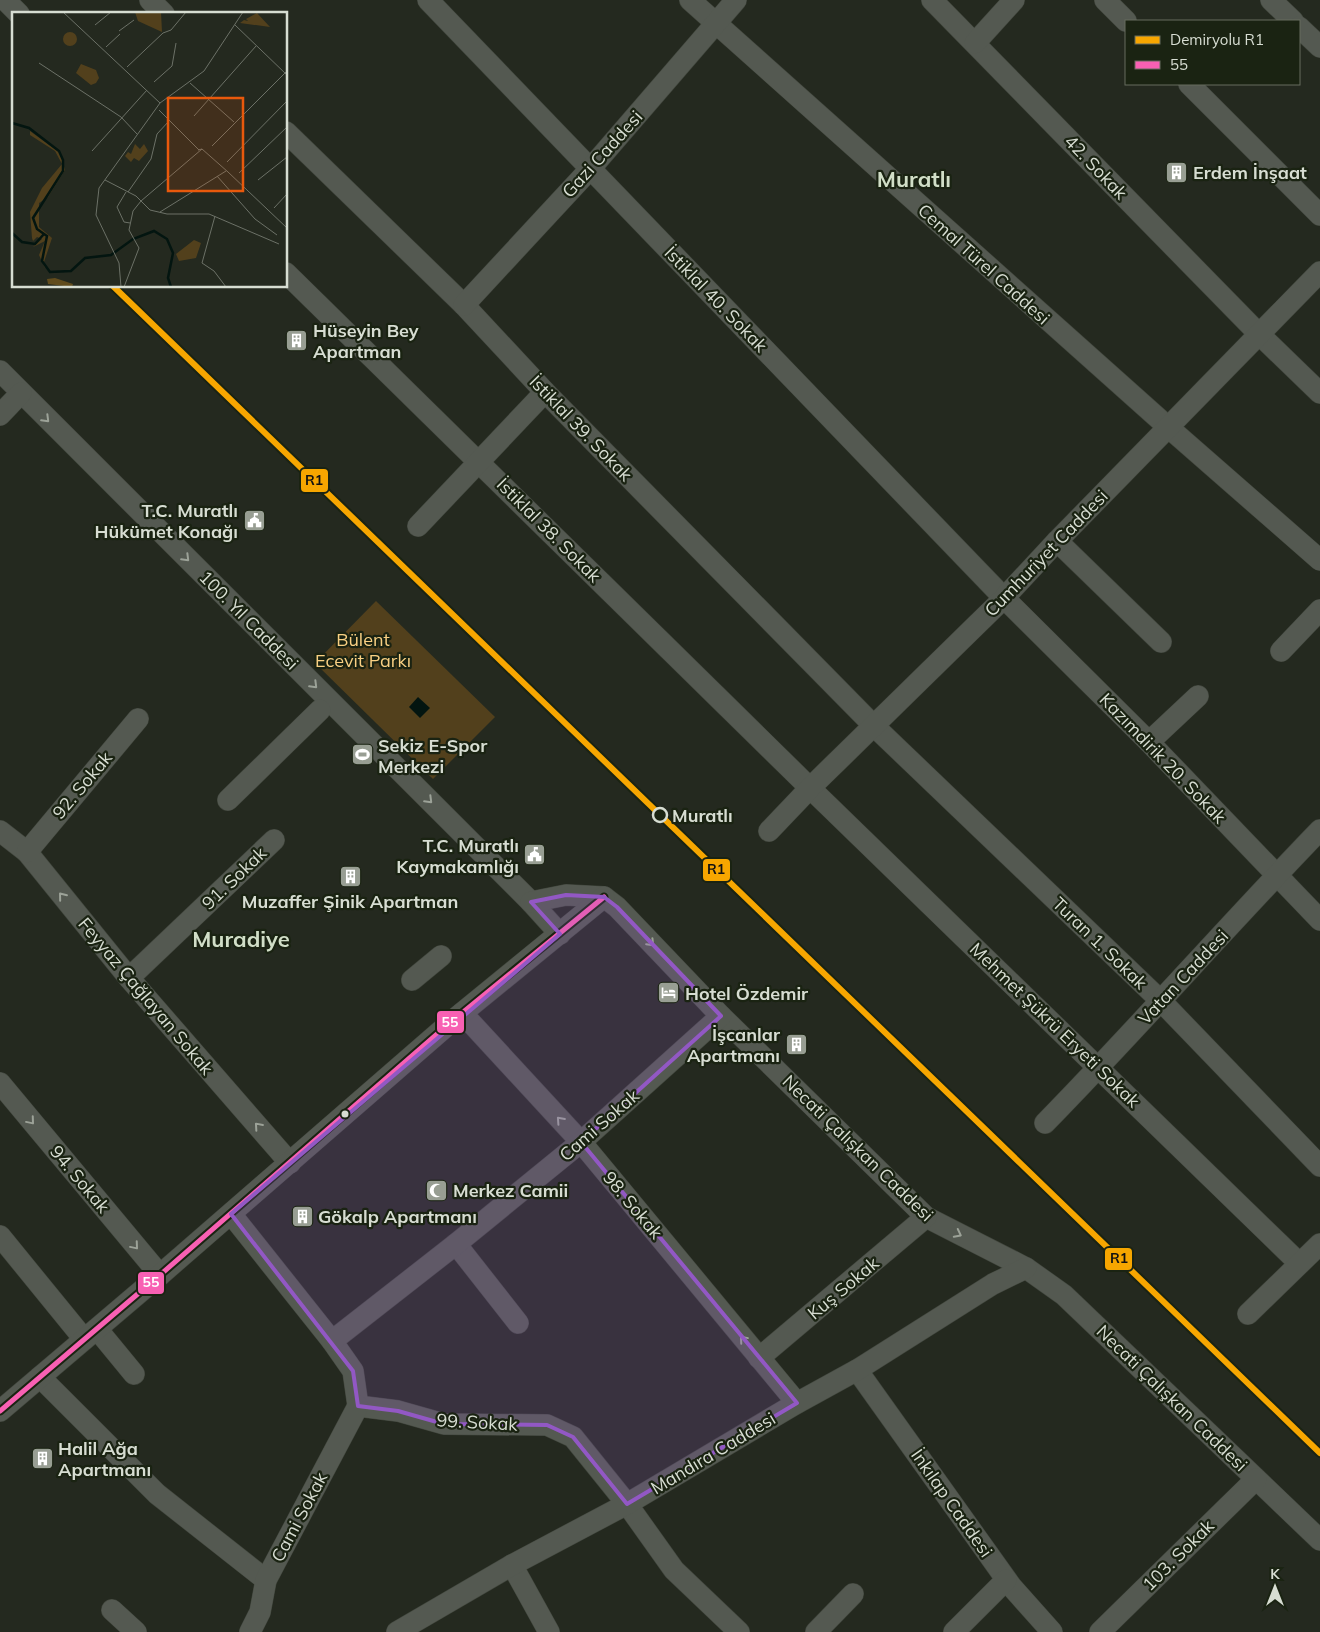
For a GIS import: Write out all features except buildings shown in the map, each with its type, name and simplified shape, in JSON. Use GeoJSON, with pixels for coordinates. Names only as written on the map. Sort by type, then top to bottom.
{"type":"FeatureCollection","features":[{"type":"Feature","properties":{"kind":"street"},"geometry":{"type":"LineString","coordinates":[[5,0],[17,12]]}},
{"type":"Feature","properties":{"kind":"street"},"geometry":{"type":"LineString","coordinates":[[150,0],[162,12]]}},
{"type":"Feature","properties":{"kind":"street","name":"İstiklal 40. Sokak"},"geometry":{"type":"LineString","coordinates":[[428,0],[1004,598]]}},
{"type":"Feature","properties":{"kind":"street","name":"Cemal Türel Caddesi"},"geometry":{"type":"LineString","coordinates":[[690,0],[1168,427],[1320,560]]}},
{"type":"Feature","properties":{"kind":"street","name":"Gazi Caddesi"},"geometry":{"type":"LineString","coordinates":[[464,305],[591,168],[736,0]]}},
{"type":"Feature","properties":{"kind":"street","name":"42. Sokak"},"geometry":{"type":"LineString","coordinates":[[932,0],[1259,334],[1320,393]]}},
{"type":"Feature","properties":{"kind":"street"},"geometry":{"type":"LineString","coordinates":[[975,43],[1014,0]]}},
{"type":"Feature","properties":{"kind":"street"},"geometry":{"type":"LineString","coordinates":[[1105,0],[1125,20]]}},
{"type":"Feature","properties":{"kind":"street"},"geometry":{"type":"LineString","coordinates":[[1271,0],[1292,20]]}},
{"type":"Feature","properties":{"kind":"street"},"geometry":{"type":"LineString","coordinates":[[1300,28],[1320,47]]}},
{"type":"Feature","properties":{"kind":"street"},"geometry":{"type":"LineString","coordinates":[[1190,85],[1320,215]]}},
{"type":"Feature","properties":{"kind":"street","name":"İstiklal 39. Sokak"},"geometry":{"type":"LineString","coordinates":[[288,134],[464,305],[545,392],[874,726]]}},
{"type":"Feature","properties":{"kind":"street","name":"Cumhuriyet Caddesi"},"geometry":{"type":"LineString","coordinates":[[769,831],[810,788],[1004,598],[1056,541],[1320,272]]}},
{"type":"Feature","properties":{"kind":"street","name":"İstiklal 38. Sokak"},"geometry":{"type":"LineString","coordinates":[[288,275],[479,460],[810,788]]}},
{"type":"Feature","properties":{"kind":"street","name":"100. Yıl Caddesi"},"geometry":{"type":"LineString","coordinates":[[0,371],[532,902],[560,934]]}},
{"type":"Feature","properties":{"kind":"street"},"geometry":{"type":"LineString","coordinates":[[418,526],[545,392]]}},
{"type":"Feature","properties":{"kind":"street"},"geometry":{"type":"LineString","coordinates":[[0,415],[21,393]]}},
{"type":"Feature","properties":{"kind":"street"},"geometry":{"type":"LineString","coordinates":[[1056,541],[1161,642]]}},
{"type":"Feature","properties":{"kind":"street","name":"Kazımdirik 20. Sokak"},"geometry":{"type":"LineString","coordinates":[[1004,598],[1149,742],[1320,920]]}},
{"type":"Feature","properties":{"kind":"street"},"geometry":{"type":"LineString","coordinates":[[1281,651],[1320,610]]}},
{"type":"Feature","properties":{"kind":"street"},"geometry":{"type":"LineString","coordinates":[[1149,742],[1198,696]]}},
{"type":"Feature","properties":{"kind":"street"},"geometry":{"type":"LineString","coordinates":[[228,800],[320,710]]}},
{"type":"Feature","properties":{"kind":"street","name":"92. Sokak"},"geometry":{"type":"LineString","coordinates":[[27,852],[138,719]]}},
{"type":"Feature","properties":{"kind":"street","name":"Turan 1. Sokak"},"geometry":{"type":"LineString","coordinates":[[874,726],[1161,1001],[1320,1166]]}},
{"type":"Feature","properties":{"kind":"street","name":"Mehmet Şükrü Eryeti Sokak"},"geometry":{"type":"LineString","coordinates":[[810,788],[1100,1067],[1299,1263]]}},
{"type":"Feature","properties":{"kind":"street","name":"Vatan Caddesi"},"geometry":{"type":"LineString","coordinates":[[1045,1123],[1100,1067],[1276,875],[1320,830]]}},
{"type":"Feature","properties":{"kind":"street","name":"Feyyaz Çağlayan Sokak"},"geometry":{"type":"LineString","coordinates":[[0,831],[27,852],[129,978],[290,1163]]}},
{"type":"Feature","properties":{"kind":"street","name":"91. Sokak"},"geometry":{"type":"LineString","coordinates":[[129,978],[274,840]]}},
{"type":"Feature","properties":{"kind":"street"},"geometry":{"type":"LineString","coordinates":[[532,902],[566,895],[611,902]]}},
{"type":"Feature","properties":{"kind":"street"},"geometry":{"type":"LineString","coordinates":[[0,1410],[231,1214],[462,1013],[560,934],[611,902]]}},
{"type":"Feature","properties":{"kind":"street","name":"Necati Çalışkan Caddesi"},"geometry":{"type":"LineString","coordinates":[[611,902],[721,1016],[926,1217],[1026,1268],[1064,1295],[1320,1540]]}},
{"type":"Feature","properties":{"kind":"street"},"geometry":{"type":"LineString","coordinates":[[412,980],[441,956]]}},
{"type":"Feature","properties":{"kind":"street","name":"98. Sokak"},"geometry":{"type":"LineString","coordinates":[[462,1013],[581,1142],[797,1403]]}},
{"type":"Feature","properties":{"kind":"street","name":"Cami Sokak"},"geometry":{"type":"LineString","coordinates":[[332,1341],[456,1244],[581,1142],[721,1016]]}},
{"type":"Feature","properties":{"kind":"street","name":"94. Sokak"},"geometry":{"type":"LineString","coordinates":[[0,1083],[160,1275]]}},
{"type":"Feature","properties":{"kind":"street"},"geometry":{"type":"LineString","coordinates":[[231,1214],[332,1341],[353,1371],[358,1406]]}},
{"type":"Feature","properties":{"kind":"street","name":"Kuş Sokak"},"geometry":{"type":"LineString","coordinates":[[759,1358],[926,1217]]}},
{"type":"Feature","properties":{"kind":"street"},"geometry":{"type":"LineString","coordinates":[[0,1236],[91,1334],[134,1374]]}},
{"type":"Feature","properties":{"kind":"street"},"geometry":{"type":"LineString","coordinates":[[456,1244],[518,1323]]}},
{"type":"Feature","properties":{"kind":"street"},"geometry":{"type":"LineString","coordinates":[[1248,1314],[1320,1244]]}},
{"type":"Feature","properties":{"kind":"street","name":"Mandıra Caddesi"},"geometry":{"type":"LineString","coordinates":[[397,1632],[512,1565],[627,1504],[797,1403],[857,1370],[992,1284],[1026,1268]]}},
{"type":"Feature","properties":{"kind":"street","name":"İnkılap Caddesi"},"geometry":{"type":"LineString","coordinates":[[857,1370],[1006,1580],[1052,1632]]}},
{"type":"Feature","properties":{"kind":"street"},"geometry":{"type":"LineString","coordinates":[[40,1377],[157,1494],[266,1580]]}},
{"type":"Feature","properties":{"kind":"street","name":"Cami Sokak"},"geometry":{"type":"LineString","coordinates":[[250,1632],[260,1612],[266,1580],[358,1406]]}},
{"type":"Feature","properties":{"kind":"street","name":"99. Sokak"},"geometry":{"type":"LineString","coordinates":[[358,1406],[398,1410],[444,1424],[547,1426],[573,1437],[627,1504],[674,1570],[739,1632]]}},
{"type":"Feature","properties":{"kind":"street","name":"103. Sokak"},"geometry":{"type":"LineString","coordinates":[[1100,1632],[1256,1479]]}},
{"type":"Feature","properties":{"kind":"street"},"geometry":{"type":"LineString","coordinates":[[512,1565],[549,1632]]}},
{"type":"Feature","properties":{"kind":"street"},"geometry":{"type":"LineString","coordinates":[[954,1632],[1006,1580]]}},
{"type":"Feature","properties":{"kind":"street"},"geometry":{"type":"LineString","coordinates":[[816,1632],[853,1594]]}},
{"type":"Feature","properties":{"kind":"street"},"geometry":{"type":"LineString","coordinates":[[112,1610],[136,1632]]}},
{"type":"Feature","properties":{"kind":"highlighted area"},"geometry":{"type":"Polygon","coordinates":[[[566,895],[604,897],[617,907],[721,1016],[581,1142],[797,1403],[627,1504],[573,1437],[547,1425],[444,1424],[398,1411],[358,1406],[353,1371],[231,1214],[560,934],[531,902],[566,895]]]}},
{"type":"Feature","properties":{"kind":"green space","name":"Bülent Ecevit Parkı"},"geometry":{"type":"Polygon","coordinates":[[[376,601],[495,717],[433,779],[315,663],[376,601]]]}},
{"type":"Feature","properties":{"kind":"shaded area"},"geometry":{"type":"Polygon","coordinates":[[[418,697],[430,708],[420,718],[409,707],[418,697]]]}},
{"type":"Feature","properties":{"kind":"rail line","name":"R1"},"geometry":{"type":"LineString","coordinates":[[115,288],[1320,1453]]}},
{"type":"Feature","properties":{"kind":"transit line","name":"55"},"geometry":{"type":"LineString","coordinates":[[0,1411],[160,1275],[451,1022],[604,897]]}},
{"type":"Feature","properties":{"kind":"place","name":"Erdem İnşaat"},"geometry":{"type":"Point","coordinates":[1177,172]}},
{"type":"Feature","properties":{"kind":"place","name":"Hüseyin Bey Apartman"},"geometry":{"type":"Point","coordinates":[297,340]}},
{"type":"Feature","properties":{"kind":"place","name":"T.C. Muratlı Hükümet Konağı"},"geometry":{"type":"Point","coordinates":[254,520]}},
{"type":"Feature","properties":{"kind":"place","name":"Sekiz E-Spor Merkezi"},"geometry":{"type":"Point","coordinates":[362,755]}},
{"type":"Feature","properties":{"kind":"place","name":"Muratlı"},"geometry":{"type":"Point","coordinates":[660,815]}},
{"type":"Feature","properties":{"kind":"place","name":"T.C. Muratlı Kaymakamlığı"},"geometry":{"type":"Point","coordinates":[535,855]}},
{"type":"Feature","properties":{"kind":"place","name":"Muzaffer Şinik Apartman"},"geometry":{"type":"Point","coordinates":[350,876]}},
{"type":"Feature","properties":{"kind":"place","name":"Hotel Özdemir"},"geometry":{"type":"Point","coordinates":[669,993]}},
{"type":"Feature","properties":{"kind":"place","name":"İşcanlar Apartmanı"},"geometry":{"type":"Point","coordinates":[796,1044]}},
{"type":"Feature","properties":{"kind":"place","name":"Merkez Camii"},"geometry":{"type":"Point","coordinates":[437,1190]}},
{"type":"Feature","properties":{"kind":"place","name":"Gökalp Apartmanı"},"geometry":{"type":"Point","coordinates":[302,1216]}},
{"type":"Feature","properties":{"kind":"place","name":"Halil Ağa Apartmanı"},"geometry":{"type":"Point","coordinates":[42,1458]}},
{"type":"Feature","properties":{"kind":"district","name":"Muratlı"},"geometry":{"type":"Point","coordinates":[914,179]}},
{"type":"Feature","properties":{"kind":"district","name":"Muradiye"},"geometry":{"type":"Point","coordinates":[241,939]}}]}
